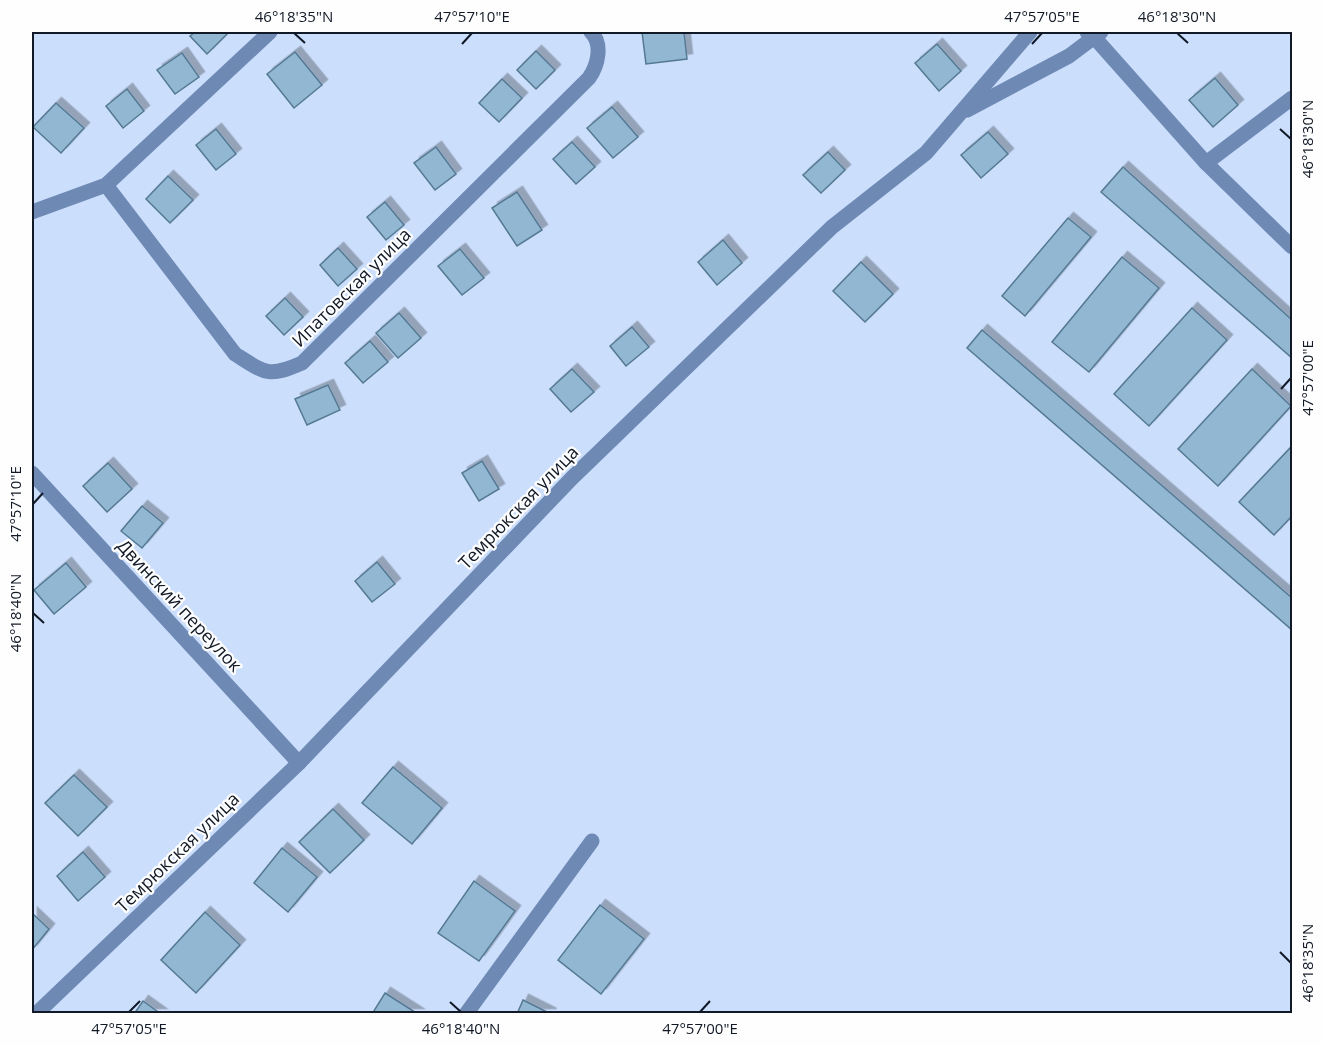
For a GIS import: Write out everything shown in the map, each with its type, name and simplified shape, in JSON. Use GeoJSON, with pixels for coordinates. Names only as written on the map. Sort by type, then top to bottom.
{"type":"FeatureCollection","features":[{"type":"Feature","properties":{"kind":"street"},"geometry":{"type":"LineString","coordinates":[[32,212],[106,186],[270,32]]}},
{"type":"Feature","properties":{"kind":"street","name":"Ипатовская улица"},"geometry":{"type":"LineString","coordinates":[[106,186],[235,354],[262,372],[284,371],[302,363],[589,78],[595,69],[598,45],[591,32]]}},
{"type":"Feature","properties":{"kind":"street","name":"Темрюкская улица"},"geometry":{"type":"LineString","coordinates":[[36,1014],[299,763],[572,478],[832,227],[926,153],[1030,32]]}},
{"type":"Feature","properties":{"kind":"street"},"geometry":{"type":"LineString","coordinates":[[958,115],[1069,56],[1094,33],[1206,163],[1293,247]]}},
{"type":"Feature","properties":{"kind":"street"},"geometry":{"type":"LineString","coordinates":[[1206,163],[1293,98]]}},
{"type":"Feature","properties":{"kind":"street","name":"Двинский переулок"},"geometry":{"type":"LineString","coordinates":[[32,473],[299,763]]}},
{"type":"Feature","properties":{"kind":"street"},"geometry":{"type":"LineString","coordinates":[[466,1014],[592,842]]}},
{"type":"Feature","properties":{"kind":"building"},"geometry":{"type":"Polygon","coordinates":[[[195,32],[229,32],[207,54],[190,36],[195,32]]]}},
{"type":"Feature","properties":{"kind":"building"},"geometry":{"type":"Polygon","coordinates":[[[642,32],[684,32],[687,59],[646,64],[642,32]]]}},
{"type":"Feature","properties":{"kind":"building"},"geometry":{"type":"Polygon","coordinates":[[[937,44],[961,71],[939,91],[915,63],[937,44]]]}},
{"type":"Feature","properties":{"kind":"building"},"geometry":{"type":"Polygon","coordinates":[[[536,51],[555,70],[536,89],[517,70],[536,51]]]}},
{"type":"Feature","properties":{"kind":"building"},"geometry":{"type":"Polygon","coordinates":[[[295,52],[322,85],[294,108],[267,74],[295,52]]]}},
{"type":"Feature","properties":{"kind":"building"},"geometry":{"type":"Polygon","coordinates":[[[182,53],[199,77],[175,94],[157,70],[182,53]]]}},
{"type":"Feature","properties":{"kind":"building"},"geometry":{"type":"Polygon","coordinates":[[[1215,78],[1238,105],[1213,127],[1189,100],[1215,78]]]}},
{"type":"Feature","properties":{"kind":"building"},"geometry":{"type":"Polygon","coordinates":[[[502,79],[522,98],[499,122],[479,103],[502,79]]]}},
{"type":"Feature","properties":{"kind":"building"},"geometry":{"type":"Polygon","coordinates":[[[127,89],[144,111],[123,128],[106,106],[127,89]]]}},
{"type":"Feature","properties":{"kind":"building"},"geometry":{"type":"Polygon","coordinates":[[[56,103],[84,128],[61,153],[33,127],[56,103]]]}},
{"type":"Feature","properties":{"kind":"building"},"geometry":{"type":"Polygon","coordinates":[[[612,107],[638,137],[613,158],[587,128],[612,107]]]}},
{"type":"Feature","properties":{"kind":"building"},"geometry":{"type":"Polygon","coordinates":[[[216,129],[236,154],[216,170],[196,145],[216,129]]]}},
{"type":"Feature","properties":{"kind":"building"},"geometry":{"type":"Polygon","coordinates":[[[988,132],[1008,154],[981,178],[961,155],[988,132]]]}},
{"type":"Feature","properties":{"kind":"building"},"geometry":{"type":"Polygon","coordinates":[[[572,142],[595,167],[576,184],[553,159],[572,142]]]}},
{"type":"Feature","properties":{"kind":"building"},"geometry":{"type":"Polygon","coordinates":[[[436,147],[456,174],[435,190],[414,163],[436,147]]]}},
{"type":"Feature","properties":{"kind":"building"},"geometry":{"type":"Polygon","coordinates":[[[828,152],[845,170],[821,193],[803,175],[828,152]]]}},
{"type":"Feature","properties":{"kind":"building"},"geometry":{"type":"Polygon","coordinates":[[[1123,167],[1292,320],[1292,358],[1101,192],[1123,167]]]}},
{"type":"Feature","properties":{"kind":"building"},"geometry":{"type":"Polygon","coordinates":[[[168,176],[193,200],[170,223],[146,199],[168,176]]]}},
{"type":"Feature","properties":{"kind":"building"},"geometry":{"type":"Polygon","coordinates":[[[517,192],[542,230],[517,246],[492,208],[517,192]]]}},
{"type":"Feature","properties":{"kind":"building"},"geometry":{"type":"Polygon","coordinates":[[[385,202],[404,225],[386,240],[367,217],[385,202]]]}},
{"type":"Feature","properties":{"kind":"building"},"geometry":{"type":"Polygon","coordinates":[[[1068,218],[1091,237],[1025,316],[1002,296],[1068,218]]]}},
{"type":"Feature","properties":{"kind":"building"},"geometry":{"type":"Polygon","coordinates":[[[723,240],[742,263],[717,285],[698,262],[723,240]]]}},
{"type":"Feature","properties":{"kind":"building"},"geometry":{"type":"Polygon","coordinates":[[[338,248],[357,269],[338,286],[320,265],[338,248]]]}},
{"type":"Feature","properties":{"kind":"building"},"geometry":{"type":"Polygon","coordinates":[[[460,249],[484,278],[462,295],[438,266],[460,249]]]}},
{"type":"Feature","properties":{"kind":"building"},"geometry":{"type":"Polygon","coordinates":[[[1122,257],[1159,288],[1089,372],[1052,342],[1122,257]]]}},
{"type":"Feature","properties":{"kind":"building"},"geometry":{"type":"Polygon","coordinates":[[[861,262],[893,294],[865,322],[833,291],[861,262]]]}},
{"type":"Feature","properties":{"kind":"building"},"geometry":{"type":"Polygon","coordinates":[[[285,298],[303,317],[284,335],[266,316],[285,298]]]}},
{"type":"Feature","properties":{"kind":"building"},"geometry":{"type":"Polygon","coordinates":[[[1192,308],[1227,340],[1149,426],[1114,394],[1192,308]]]}},
{"type":"Feature","properties":{"kind":"building"},"geometry":{"type":"Polygon","coordinates":[[[399,313],[421,338],[398,358],[376,333],[399,313]]]}},
{"type":"Feature","properties":{"kind":"building"},"geometry":{"type":"Polygon","coordinates":[[[632,327],[649,347],[626,366],[610,346],[632,327]]]}},
{"type":"Feature","properties":{"kind":"building"},"geometry":{"type":"Polygon","coordinates":[[[982,330],[1292,598],[1292,630],[967,348],[982,330]]]}},
{"type":"Feature","properties":{"kind":"building"},"geometry":{"type":"Polygon","coordinates":[[[370,341],[388,362],[363,383],[345,363],[370,341]]]}},
{"type":"Feature","properties":{"kind":"building"},"geometry":{"type":"Polygon","coordinates":[[[572,369],[594,392],[571,412],[550,389],[572,369]]]}},
{"type":"Feature","properties":{"kind":"building"},"geometry":{"type":"Polygon","coordinates":[[[1252,369],[1291,406],[1218,486],[1178,449],[1252,369]]]}},
{"type":"Feature","properties":{"kind":"building"},"geometry":{"type":"Polygon","coordinates":[[[328,385],[340,410],[307,425],[295,399],[328,385]]]}},
{"type":"Feature","properties":{"kind":"building"},"geometry":{"type":"Polygon","coordinates":[[[1292,446],[1292,516],[1274,535],[1239,502],[1292,446]]]}},
{"type":"Feature","properties":{"kind":"building"},"geometry":{"type":"Polygon","coordinates":[[[482,461],[499,489],[479,501],[462,473],[482,461]]]}},
{"type":"Feature","properties":{"kind":"building"},"geometry":{"type":"Polygon","coordinates":[[[108,463],[132,489],[107,512],[83,486],[108,463]]]}},
{"type":"Feature","properties":{"kind":"building"},"geometry":{"type":"Polygon","coordinates":[[[142,506],[163,523],[142,548],[121,531],[142,506]]]}},
{"type":"Feature","properties":{"kind":"building"},"geometry":{"type":"Polygon","coordinates":[[[377,562],[395,584],[372,602],[355,581],[377,562]]]}},
{"type":"Feature","properties":{"kind":"building"},"geometry":{"type":"Polygon","coordinates":[[[66,563],[86,587],[54,614],[34,590],[66,563]]]}},
{"type":"Feature","properties":{"kind":"building"},"geometry":{"type":"Polygon","coordinates":[[[393,767],[442,808],[412,844],[362,803],[393,767]]]}},
{"type":"Feature","properties":{"kind":"building"},"geometry":{"type":"Polygon","coordinates":[[[74,775],[107,807],[78,836],[45,803],[74,775]]]}},
{"type":"Feature","properties":{"kind":"building"},"geometry":{"type":"Polygon","coordinates":[[[333,809],[364,840],[330,873],[299,842],[333,809]]]}},
{"type":"Feature","properties":{"kind":"building"},"geometry":{"type":"Polygon","coordinates":[[[282,848],[317,877],[288,912],[254,883],[282,848]]]}},
{"type":"Feature","properties":{"kind":"building"},"geometry":{"type":"Polygon","coordinates":[[[83,852],[105,877],[78,901],[57,876],[83,852]]]}},
{"type":"Feature","properties":{"kind":"building"},"geometry":{"type":"Polygon","coordinates":[[[474,881],[515,911],[479,961],[438,933],[474,881]]]}},
{"type":"Feature","properties":{"kind":"building"},"geometry":{"type":"Polygon","coordinates":[[[600,905],[644,939],[601,994],[558,960],[600,905]]]}},
{"type":"Feature","properties":{"kind":"building"},"geometry":{"type":"Polygon","coordinates":[[[205,912],[240,945],[196,993],[161,960],[205,912]]]}},
{"type":"Feature","properties":{"kind":"building"},"geometry":{"type":"Polygon","coordinates":[[[32,913],[49,929],[32,950],[32,913]]]}},
{"type":"Feature","properties":{"kind":"building"},"geometry":{"type":"Polygon","coordinates":[[[385,993],[418,1014],[372,1014],[385,993]]]}},
{"type":"Feature","properties":{"kind":"building"},"geometry":{"type":"Polygon","coordinates":[[[523,1000],[551,1014],[517,1014],[523,1000]]]}},
{"type":"Feature","properties":{"kind":"building"},"geometry":{"type":"Polygon","coordinates":[[[143,1001],[161,1014],[134,1014],[143,1001]]]}}]}
